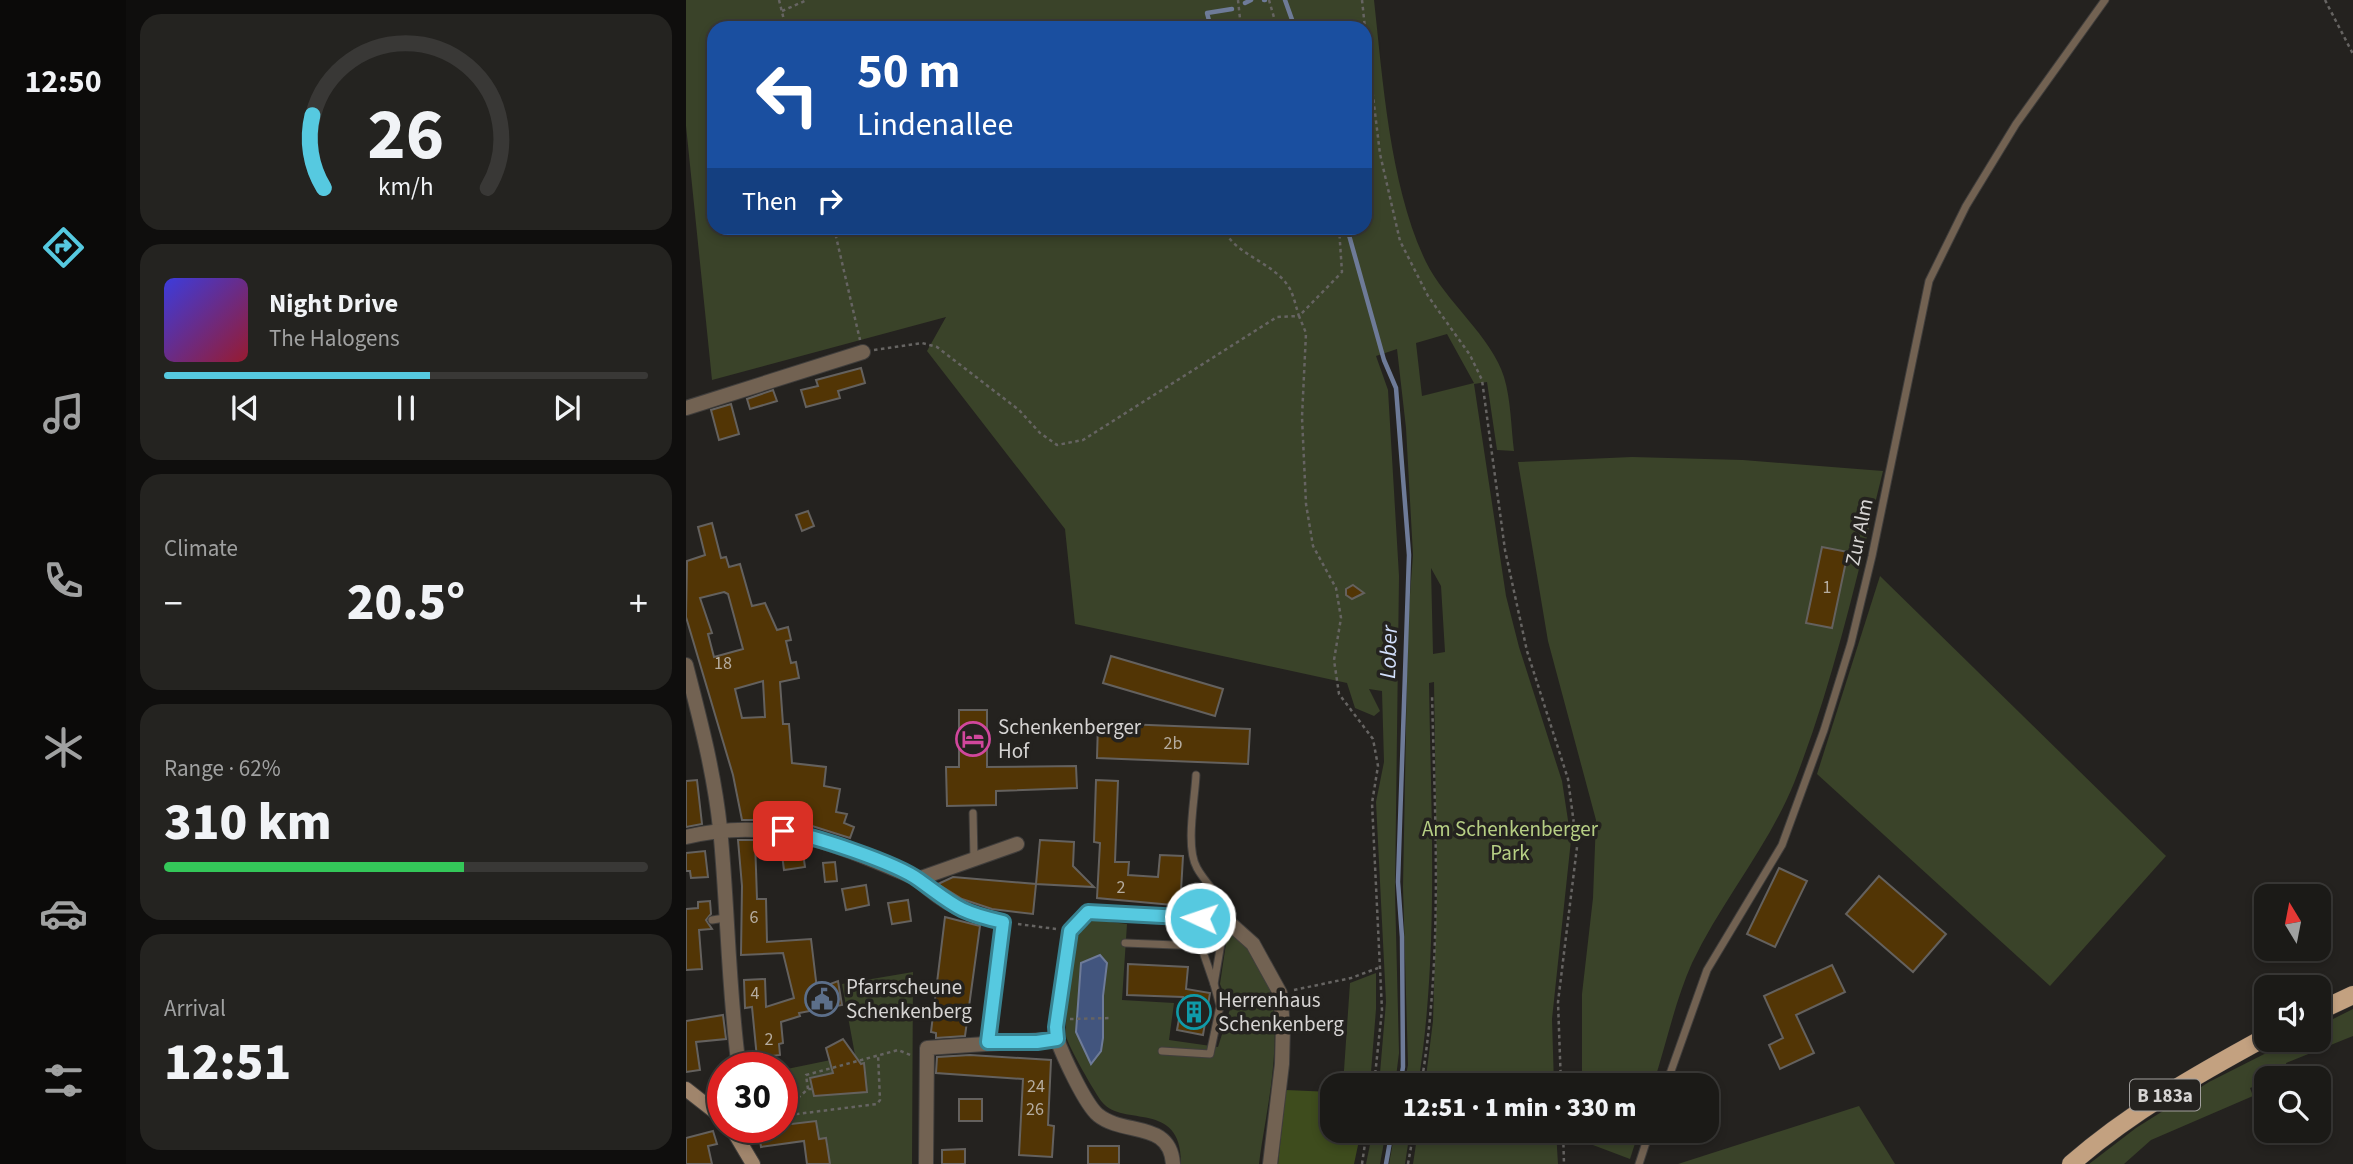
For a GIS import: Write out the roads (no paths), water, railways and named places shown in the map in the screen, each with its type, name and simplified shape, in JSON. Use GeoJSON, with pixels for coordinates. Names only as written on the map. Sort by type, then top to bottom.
{"type":"FeatureCollection","features":[{"type":"Feature","properties":{"kind":"main road"},"geometry":{"type":"LineString","coordinates":[[2331,1006],[2353,995]]}},
{"type":"Feature","properties":{"kind":"main road","name":"B 183a"},"geometry":{"type":"LineString","coordinates":[[2071,1164],[2098,1140],[2191,1078],[2254,1044]]}},
{"type":"Feature","properties":{"kind":"street"},"geometry":{"type":"LineString","coordinates":[[686,408],[863,352]]}},
{"type":"Feature","properties":{"kind":"street"},"geometry":{"type":"LineString","coordinates":[[686,665],[711,766],[720,828],[718,919],[737,1052]]}},
{"type":"Feature","properties":{"kind":"street"},"geometry":{"type":"LineString","coordinates":[[686,837],[720,828],[765,828],[801,833],[918,879],[930,891],[965,914],[1003,922]]}},
{"type":"Feature","properties":{"kind":"street"},"geometry":{"type":"LineString","coordinates":[[918,879],[1017,844]]}},
{"type":"Feature","properties":{"kind":"street"},"geometry":{"type":"LineString","coordinates":[[1173,1164],[1169,1148],[1153,1131],[1114,1125],[1096,1114],[1057,1039],[1056,1027],[1070,931],[1088,912],[1228,923],[1253,944],[1280,993],[1282,1064],[1270,1164]]}},
{"type":"Feature","properties":{"kind":"street"},"geometry":{"type":"LineString","coordinates":[[926,1164],[927,1048],[1057,1039]]}},
{"type":"Feature","properties":{"kind":"street"},"geometry":{"type":"LineString","coordinates":[[686,1089],[707,1106]]}},
{"type":"Feature","properties":{"kind":"street"},"geometry":{"type":"LineString","coordinates":[[741,1143],[754,1164]]}},
{"type":"Feature","properties":{"kind":"lane","name":"Zur Alm"},"geometry":{"type":"LineString","coordinates":[[1670,1073],[1707,970],[1782,845],[1825,730],[1852,643],[1929,281],[1966,206],[2016,124],[2105,0]]}},
{"type":"Feature","properties":{"kind":"lane"},"geometry":{"type":"LineString","coordinates":[[1196,775],[1191,854],[1197,868],[1228,907],[1228,923],[1214,985]]}},
{"type":"Feature","properties":{"kind":"lane"},"geometry":{"type":"LineString","coordinates":[[973,813],[974,859]]}},
{"type":"Feature","properties":{"kind":"lane"},"geometry":{"type":"LineString","coordinates":[[988,1042],[1003,922]]}},
{"type":"Feature","properties":{"kind":"lane"},"geometry":{"type":"LineString","coordinates":[[1125,943],[1201,946],[1220,1006],[1210,1054],[1162,1051]]}},
{"type":"Feature","properties":{"kind":"lane"},"geometry":{"type":"LineString","coordinates":[[1639,1164],[1646,1143]]}},
{"type":"Feature","properties":{"kind":"water"},"geometry":{"type":"Polygon","coordinates":[[[1100,955],[1107,963],[1103,996],[1103,1038],[1101,1051],[1091,1064],[1076,1032],[1081,963],[1100,955]]]}},
{"type":"Feature","properties":{"kind":"waterway"},"geometry":{"type":"LineString","coordinates":[[1245,3],[1251,0]]}},
{"type":"Feature","properties":{"kind":"waterway","name":"Lober"},"geometry":{"type":"LineString","coordinates":[[1285,0],[1292,21]]}},
{"type":"Feature","properties":{"kind":"waterway"},"geometry":{"type":"LineString","coordinates":[[1209,21],[1207,13],[1232,9]]}},
{"type":"Feature","properties":{"kind":"waterway","name":"Lober"},"geometry":{"type":"LineString","coordinates":[[1349,235],[1384,360],[1396,388],[1409,555],[1398,882],[1402,937],[1402,1073]]}},
{"type":"Feature","properties":{"kind":"waterway","name":"Lober"},"geometry":{"type":"LineString","coordinates":[[1386,1164],[1390,1143]]}},
{"type":"Feature","properties":{"kind":"place","name":"Schenkenberger Hof"},"geometry":{"type":"Point","coordinates":[973,739]}},
{"type":"Feature","properties":{"kind":"place","name":"Pfarrscheune Schenkenberg"},"geometry":{"type":"Point","coordinates":[822,999]}},
{"type":"Feature","properties":{"kind":"place","name":"Herrenhaus Schenkenberg"},"geometry":{"type":"Point","coordinates":[1194,1012]}},
{"type":"Feature","properties":{"kind":"park label","name":"Am Schenkenberger Park"},"geometry":{"type":"Point","coordinates":[1510,841]}}]}
